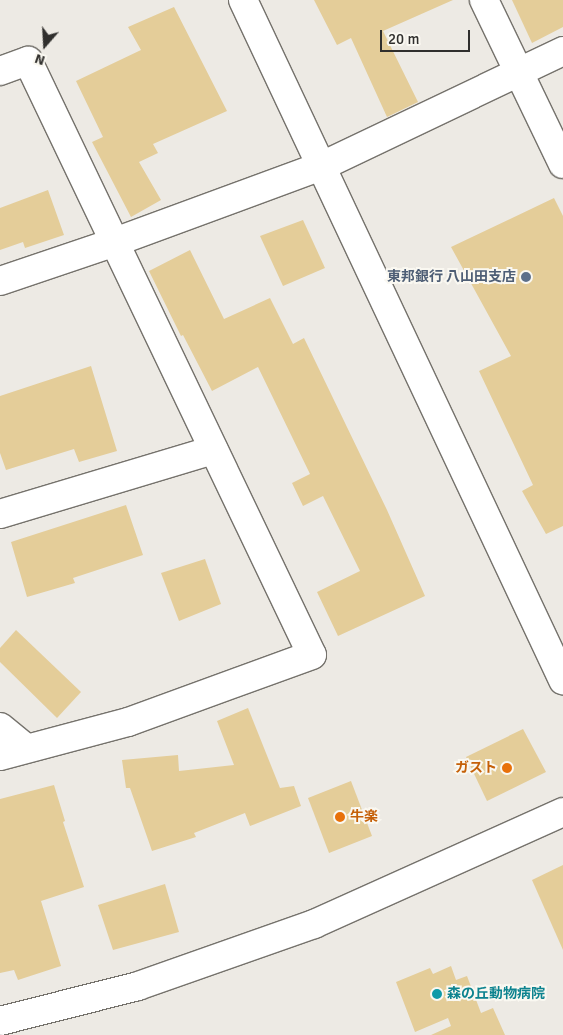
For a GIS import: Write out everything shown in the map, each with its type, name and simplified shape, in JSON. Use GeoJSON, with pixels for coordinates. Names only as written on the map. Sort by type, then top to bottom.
{"type":"FeatureCollection","features":[{"type":"Feature","properties":{"kind":"street"},"geometry":{"type":"LineString","coordinates":[[243,0],[563,680]]}},
{"type":"Feature","properties":{"kind":"street"},"geometry":{"type":"LineString","coordinates":[[484,0],[563,164]]}},
{"type":"Feature","properties":{"kind":"street"},"geometry":{"type":"LineString","coordinates":[[0,281],[115,242],[322,166],[563,51]]}},
{"type":"Feature","properties":{"kind":"street"},"geometry":{"type":"LineString","coordinates":[[0,71],[28,61],[312,655],[128,722],[0,756]]}},
{"type":"Feature","properties":{"kind":"street"},"geometry":{"type":"LineString","coordinates":[[0,514],[214,450]]}},
{"type":"Feature","properties":{"kind":"street"},"geometry":{"type":"LineString","coordinates":[[0,727],[26,748]]}},
{"type":"Feature","properties":{"kind":"street"},"geometry":{"type":"LineString","coordinates":[[0,1021],[138,986],[314,924],[563,812]]}},
{"type":"Feature","properties":{"kind":"building"},"geometry":{"type":"Polygon","coordinates":[[[314,0],[453,0],[383,31],[418,102],[387,117],[351,38],[337,45],[314,0]]]}},
{"type":"Feature","properties":{"kind":"building"},"geometry":{"type":"Polygon","coordinates":[[[512,0],[563,0],[563,27],[532,43],[512,0]]]}},
{"type":"Feature","properties":{"kind":"building"},"geometry":{"type":"Polygon","coordinates":[[[174,7],[227,111],[153,144],[158,153],[139,162],[161,200],[131,217],[92,142],[103,137],[76,81],[141,50],[128,27],[174,7]]]}},
{"type":"Feature","properties":{"kind":"building"},"geometry":{"type":"Polygon","coordinates":[[[48,190],[64,235],[25,248],[23,242],[0,250],[0,208],[48,190]]]}},
{"type":"Feature","properties":{"kind":"building"},"geometry":{"type":"Polygon","coordinates":[[[554,198],[563,216],[563,526],[546,534],[522,491],[533,485],[479,371],[511,356],[451,247],[554,198]]]}},
{"type":"Feature","properties":{"kind":"building"},"geometry":{"type":"Polygon","coordinates":[[[303,220],[325,268],[283,286],[260,236],[303,220]]]}},
{"type":"Feature","properties":{"kind":"building"},"geometry":{"type":"Polygon","coordinates":[[[190,250],[224,319],[270,298],[293,344],[304,338],[387,510],[425,596],[338,636],[317,592],[360,571],[323,496],[303,506],[292,483],[310,474],[258,367],[212,391],[183,335],[181,336],[149,271],[190,250]]]}},
{"type":"Feature","properties":{"kind":"building"},"geometry":{"type":"Polygon","coordinates":[[[91,366],[117,451],[79,462],[74,449],[6,470],[0,453],[0,396],[91,366]]]}},
{"type":"Feature","properties":{"kind":"building"},"geometry":{"type":"Polygon","coordinates":[[[126,505],[143,555],[73,578],[75,583],[27,597],[11,542],[126,505]]]}},
{"type":"Feature","properties":{"kind":"building"},"geometry":{"type":"Polygon","coordinates":[[[205,559],[221,604],[179,621],[161,573],[205,559]]]}},
{"type":"Feature","properties":{"kind":"building"},"geometry":{"type":"Polygon","coordinates":[[[16,630],[81,692],[57,718],[0,662],[0,648],[16,630]]]}},
{"type":"Feature","properties":{"kind":"building"},"geometry":{"type":"Polygon","coordinates":[[[248,708],[280,788],[294,786],[301,806],[250,826],[245,813],[194,833],[196,837],[152,851],[130,788],[126,788],[122,760],[178,755],[179,771],[234,765],[217,721],[248,708]]]}},
{"type":"Feature","properties":{"kind":"building"},"geometry":{"type":"Polygon","coordinates":[[[523,729],[546,772],[487,801],[466,757],[523,729]]]}},
{"type":"Feature","properties":{"kind":"building","name":"牛楽"},"geometry":{"type":"Polygon","coordinates":[[[351,781],[372,836],[329,853],[308,798],[351,781]]]}},
{"type":"Feature","properties":{"kind":"building"},"geometry":{"type":"Polygon","coordinates":[[[54,785],[65,821],[63,822],[84,887],[41,901],[61,966],[18,980],[14,970],[0,973],[0,799],[54,785]]]}},
{"type":"Feature","properties":{"kind":"building"},"geometry":{"type":"Polygon","coordinates":[[[563,865],[563,950],[532,880],[563,865]]]}},
{"type":"Feature","properties":{"kind":"building"},"geometry":{"type":"Polygon","coordinates":[[[165,884],[179,932],[113,950],[98,905],[165,884]]]}},
{"type":"Feature","properties":{"kind":"building","name":"森の丘動物病院"},"geometry":{"type":"Polygon","coordinates":[[[451,966],[456,980],[467,976],[481,1013],[493,1008],[505,1035],[431,1035],[451,1026],[448,1018],[415,1032],[396,982],[430,968],[433,974],[451,966]]]}},
{"type":"Feature","properties":{"kind":"place","name":"東邦銀行 八山田支店"},"geometry":{"type":"Point","coordinates":[526,277]}},
{"type":"Feature","properties":{"kind":"place","name":"ガスト"},"geometry":{"type":"Point","coordinates":[507,768]}},
{"type":"Feature","properties":{"kind":"place","name":"牛楽"},"geometry":{"type":"Point","coordinates":[340,817]}},
{"type":"Feature","properties":{"kind":"place","name":"森の丘動物病院"},"geometry":{"type":"Point","coordinates":[437,994]}}]}
